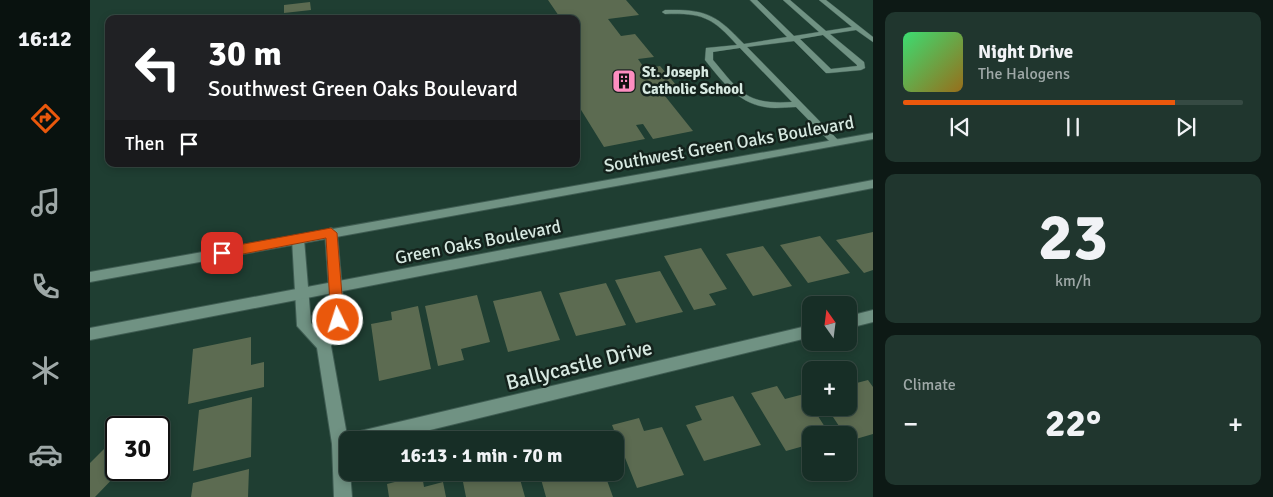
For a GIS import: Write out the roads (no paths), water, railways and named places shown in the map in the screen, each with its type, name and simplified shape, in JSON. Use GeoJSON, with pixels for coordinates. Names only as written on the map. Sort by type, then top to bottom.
{"type":"FeatureCollection","features":[{"type":"Feature","properties":{"kind":"main road","name":"Southwest Green Oaks Boulevard"},"geometry":{"type":"LineString","coordinates":[[90,277],[873,136]]}},
{"type":"Feature","properties":{"kind":"main road","name":"Green Oaks Boulevard"},"geometry":{"type":"LineString","coordinates":[[90,334],[873,184]]}},
{"type":"Feature","properties":{"kind":"main road"},"geometry":{"type":"LineString","coordinates":[[324,345],[338,320],[331,233]]}},
{"type":"Feature","properties":{"kind":"main road"},"geometry":{"type":"LineString","coordinates":[[298,239],[300,294],[304,326],[324,345],[342,431]]}},
{"type":"Feature","properties":{"kind":"main road"},"geometry":{"type":"LineString","coordinates":[[858,320],[873,316]]}},
{"type":"Feature","properties":{"kind":"main road","name":"Ballycastle Drive"},"geometry":{"type":"LineString","coordinates":[[393,431],[802,332]]}},
{"type":"Feature","properties":{"kind":"main road"},"geometry":{"type":"LineString","coordinates":[[343,481],[343,497]]}},
{"type":"Feature","properties":{"kind":"lane"},"geometry":{"type":"LineString","coordinates":[[753,0],[829,71],[860,68],[860,64],[786,0]]}},
{"type":"Feature","properties":{"kind":"lane"},"geometry":{"type":"LineString","coordinates":[[822,0],[873,40]]}},
{"type":"Feature","properties":{"kind":"lane"},"geometry":{"type":"LineString","coordinates":[[665,12],[699,12],[715,19],[836,143]]}},
{"type":"Feature","properties":{"kind":"lane"},"geometry":{"type":"LineString","coordinates":[[798,104],[766,105],[745,98],[735,90],[709,60],[710,50],[794,39],[857,28]]}},
{"type":"Feature","properties":{"kind":"place","name":"St. Joseph Catholic School"},"geometry":{"type":"Point","coordinates":[624,81]}}]}
